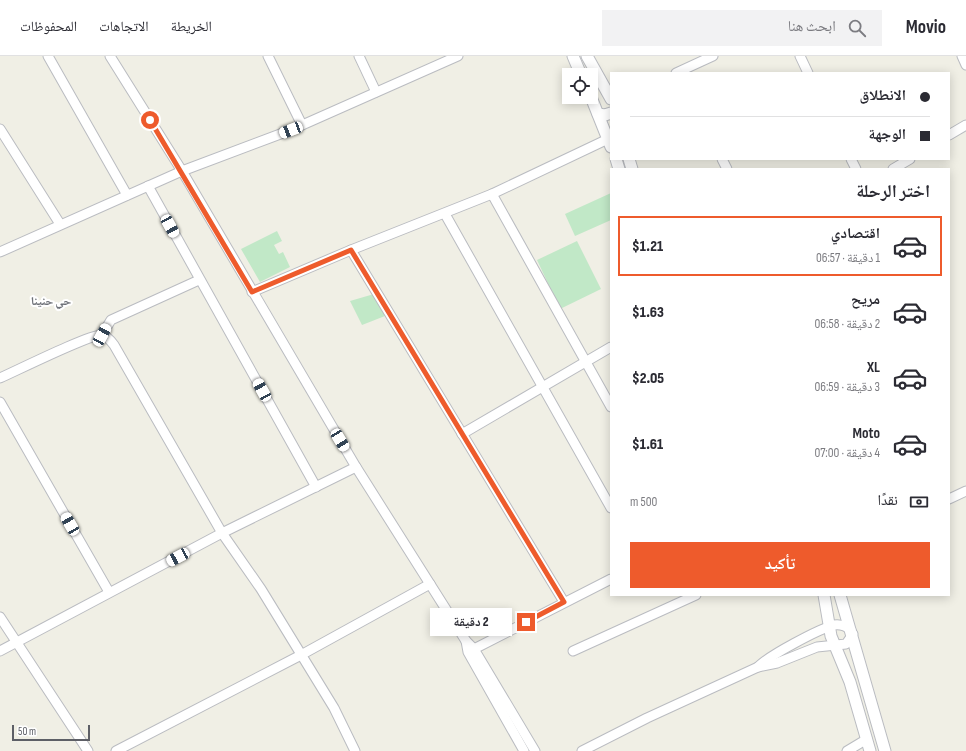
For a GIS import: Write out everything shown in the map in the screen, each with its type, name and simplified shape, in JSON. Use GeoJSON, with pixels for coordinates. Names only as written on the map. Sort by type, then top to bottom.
{"type":"FeatureCollection","features":[{"type":"Feature","properties":{"kind":"street"},"geometry":{"type":"LineString","coordinates":[[48,56],[127,195]]}},
{"type":"Feature","properties":{"kind":"street"},"geometry":{"type":"LineString","coordinates":[[110,56],[182,171],[356,467],[466,641],[474,649],[534,751]]}},
{"type":"Feature","properties":{"kind":"street"},"geometry":{"type":"LineString","coordinates":[[268,56],[302,125]]}},
{"type":"Feature","properties":{"kind":"street"},"geometry":{"type":"LineString","coordinates":[[359,56],[376,92]]}},
{"type":"Feature","properties":{"kind":"street"},"geometry":{"type":"LineString","coordinates":[[0,252],[182,171],[302,125],[458,56]]}},
{"type":"Feature","properties":{"kind":"street"},"geometry":{"type":"LineString","coordinates":[[573,56],[578,68]]}},
{"type":"Feature","properties":{"kind":"street"},"geometry":{"type":"LineString","coordinates":[[587,56],[610,97]]}},
{"type":"Feature","properties":{"kind":"street"},"geometry":{"type":"LineString","coordinates":[[681,72],[713,56]]}},
{"type":"Feature","properties":{"kind":"street"},"geometry":{"type":"LineString","coordinates":[[800,56],[808,72]]}},
{"type":"Feature","properties":{"kind":"street"},"geometry":{"type":"LineString","coordinates":[[962,56],[966,65]]}},
{"type":"Feature","properties":{"kind":"street"},"geometry":{"type":"LineString","coordinates":[[252,292],[351,250],[445,214],[609,143],[594,105],[598,97],[601,95],[610,97]]}},
{"type":"Feature","properties":{"kind":"street"},"geometry":{"type":"LineString","coordinates":[[594,105],[606,115],[610,113]]}},
{"type":"Feature","properties":{"kind":"street"},"geometry":{"type":"LineString","coordinates":[[950,135],[966,125]]}},
{"type":"Feature","properties":{"kind":"street"},"geometry":{"type":"LineString","coordinates":[[0,129],[60,224]]}},
{"type":"Feature","properties":{"kind":"street"},"geometry":{"type":"LineString","coordinates":[[895,168],[908,160]]}},
{"type":"Feature","properties":{"kind":"street"},"geometry":{"type":"LineString","coordinates":[[148,186],[199,280],[316,487]]}},
{"type":"Feature","properties":{"kind":"street"},"geometry":{"type":"LineString","coordinates":[[492,194],[610,405]]}},
{"type":"Feature","properties":{"kind":"street"},"geometry":{"type":"LineString","coordinates":[[445,214],[610,506]]}},
{"type":"Feature","properties":{"kind":"street"},"geometry":{"type":"LineString","coordinates":[[351,250],[564,602]]}},
{"type":"Feature","properties":{"kind":"street"},"geometry":{"type":"LineString","coordinates":[[102,335],[111,320],[199,280]]}},
{"type":"Feature","properties":{"kind":"street"},"geometry":{"type":"LineString","coordinates":[[0,378],[85,339],[102,335],[114,344],[222,533],[262,589],[334,708],[355,751]]}},
{"type":"Feature","properties":{"kind":"street"},"geometry":{"type":"LineString","coordinates":[[462,434],[610,348]]}},
{"type":"Feature","properties":{"kind":"street"},"geometry":{"type":"LineString","coordinates":[[0,402],[109,592]]}},
{"type":"Feature","properties":{"kind":"street"},"geometry":{"type":"LineString","coordinates":[[0,651],[222,533],[356,467]]}},
{"type":"Feature","properties":{"kind":"street"},"geometry":{"type":"LineString","coordinates":[[950,499],[966,491]]}},
{"type":"Feature","properties":{"kind":"street"},"geometry":{"type":"LineString","coordinates":[[474,649],[610,579]]}},
{"type":"Feature","properties":{"kind":"street"},"geometry":{"type":"LineString","coordinates":[[116,751],[302,655],[430,584]]}},
{"type":"Feature","properties":{"kind":"street"},"geometry":{"type":"LineString","coordinates":[[573,651],[694,596]]}},
{"type":"Feature","properties":{"kind":"street"},"geometry":{"type":"LineString","coordinates":[[824,596],[829,627],[834,646],[850,682],[870,751]]}},
{"type":"Feature","properties":{"kind":"street"},"geometry":{"type":"LineString","coordinates":[[840,596],[852,632],[885,751]]}},
{"type":"Feature","properties":{"kind":"street"},"geometry":{"type":"LineString","coordinates":[[0,617],[88,751]]}},
{"type":"Feature","properties":{"kind":"street"},"geometry":{"type":"LineString","coordinates":[[582,751],[647,718],[758,667],[774,654],[829,627],[841,625],[852,632]]}},
{"type":"Feature","properties":{"kind":"street"},"geometry":{"type":"LineString","coordinates":[[758,667],[771,665],[817,647],[846,644],[852,632]]}},
{"type":"Feature","properties":{"kind":"street"},"geometry":{"type":"LineString","coordinates":[[466,641],[468,652],[524,751]]}},
{"type":"Feature","properties":{"kind":"street"},"geometry":{"type":"LineString","coordinates":[[847,751],[867,739]]}},
{"type":"Feature","properties":{"kind":"green space"},"geometry":{"type":"Polygon","coordinates":[[[610,193],[610,220],[575,236],[565,214],[610,193]]]}},
{"type":"Feature","properties":{"kind":"green space"},"geometry":{"type":"Polygon","coordinates":[[[277,231],[282,241],[274,245],[279,254],[283,252],[290,267],[260,282],[241,249],[277,231]]]}},
{"type":"Feature","properties":{"kind":"green space"},"geometry":{"type":"Polygon","coordinates":[[[577,241],[601,289],[560,309],[537,260],[577,241]]]}},
{"type":"Feature","properties":{"kind":"green space"},"geometry":{"type":"Polygon","coordinates":[[[374,294],[385,316],[362,325],[350,301],[374,294]]]}},
{"type":"Feature","properties":{"kind":"district","name":"حي حنينا"},"geometry":{"type":"Point","coordinates":[51,301]}},
{"type":"Feature","properties":{"kind":"route"},"geometry":{"type":"LineString","coordinates":[[150,120],[182,171],[252,292],[351,250],[564,602],[526,622]]}}]}
